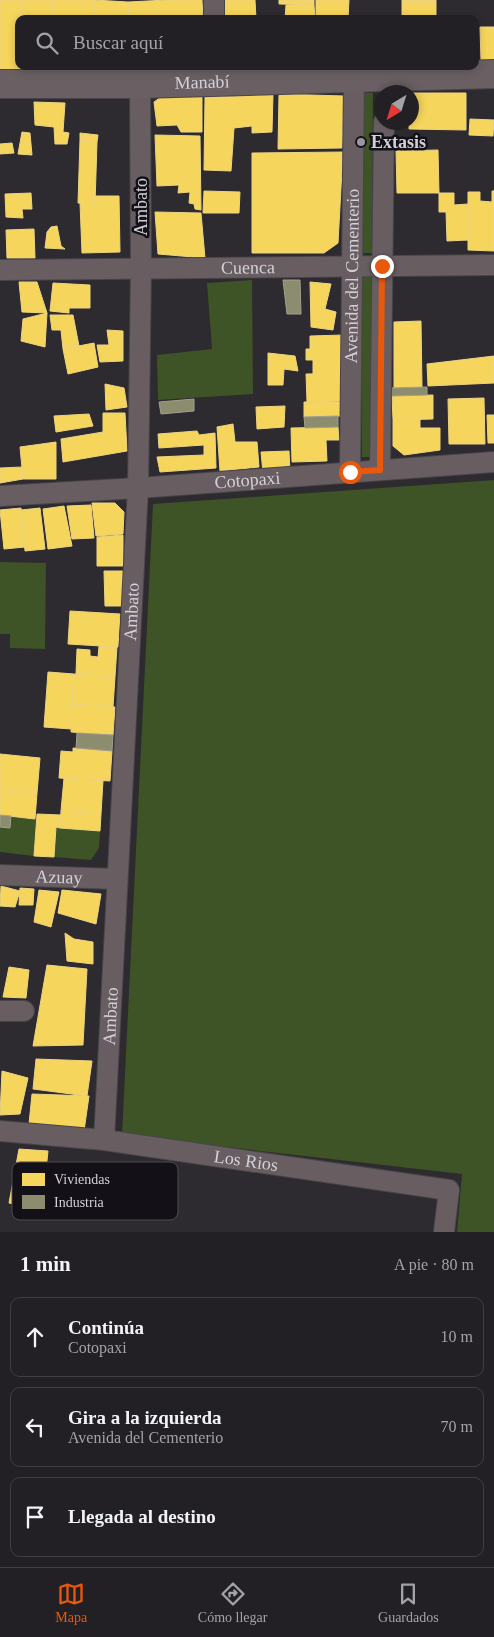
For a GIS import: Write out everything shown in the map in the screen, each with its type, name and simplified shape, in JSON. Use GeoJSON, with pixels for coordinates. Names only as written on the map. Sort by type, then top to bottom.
{"type":"FeatureCollection","features":[{"type":"Feature","properties":{"kind":"main road","name":"Manabí"},"geometry":{"type":"LineString","coordinates":[[0,84],[140,84],[214,74],[354,79],[380,85]]}},
{"type":"Feature","properties":{"kind":"main road","name":"Manabí"},"geometry":{"type":"LineString","coordinates":[[393,85],[494,74]]}},
{"type":"Feature","properties":{"kind":"street"},"geometry":{"type":"LineString","coordinates":[[214,0],[214,15]]}},
{"type":"Feature","properties":{"kind":"street","name":"Avenida del Cementerio"},"geometry":{"type":"LineString","coordinates":[[350,472],[354,79]]}},
{"type":"Feature","properties":{"kind":"street","name":"Ambato"},"geometry":{"type":"LineString","coordinates":[[104,1140],[138,488],[141,269],[140,84]]}},
{"type":"Feature","properties":{"kind":"street","name":"Avenida del Cementerio"},"geometry":{"type":"LineString","coordinates":[[380,470],[384,130]]}},
{"type":"Feature","properties":{"kind":"street","name":"Cuenca"},"geometry":{"type":"LineString","coordinates":[[0,270],[494,264]]}},
{"type":"Feature","properties":{"kind":"street","name":"Cotopaxi"},"geometry":{"type":"LineString","coordinates":[[0,496],[494,462]]}},
{"type":"Feature","properties":{"kind":"street","name":"Azuay"},"geometry":{"type":"LineString","coordinates":[[0,875],[117,879]]}},
{"type":"Feature","properties":{"kind":"street"},"geometry":{"type":"LineString","coordinates":[[0,1011],[24,1012]]}},
{"type":"Feature","properties":{"kind":"street","name":"Los Rios"},"geometry":{"type":"LineString","coordinates":[[0,1131],[104,1140],[449,1190],[444,1232]]}},
{"type":"Feature","properties":{"kind":"green space"},"geometry":{"type":"Polygon","coordinates":[[[361,93],[373,93],[372,253],[361,253],[361,93]]]}},
{"type":"Feature","properties":{"kind":"green space"},"geometry":{"type":"Polygon","coordinates":[[[361,270],[372,270],[373,457],[362,457],[361,270]]]}},
{"type":"Feature","properties":{"kind":"green space"},"geometry":{"type":"Polygon","coordinates":[[[252,280],[253,394],[158,400],[157,355],[212,349],[207,283],[252,280]]]}},
{"type":"Feature","properties":{"kind":"green space"},"geometry":{"type":"Polygon","coordinates":[[[494,480],[494,1232],[457,1232],[462,1174],[122,1135],[153,504],[494,480]]]}},
{"type":"Feature","properties":{"kind":"green space"},"geometry":{"type":"Polygon","coordinates":[[[0,562],[46,563],[45,649],[10,648],[10,634],[0,634],[0,562]]]}},
{"type":"Feature","properties":{"kind":"green space"},"geometry":{"type":"Polygon","coordinates":[[[11,816],[36,819],[34,856],[0,852],[0,827],[11,816]]]}},
{"type":"Feature","properties":{"kind":"green space"},"geometry":{"type":"Polygon","coordinates":[[[56,827],[100,831],[99,848],[91,860],[54,857],[56,827]]]}},
{"type":"Feature","properties":{"kind":"building: Viviendas"},"geometry":{"type":"Polygon","coordinates":[[[0,0],[21,0],[21,15],[15,15],[15,70],[0,69],[0,0]]]}},
{"type":"Feature","properties":{"kind":"building: Viviendas"},"geometry":{"type":"Polygon","coordinates":[[[21,0],[52,0],[53,15],[21,15],[21,0]]]}},
{"type":"Feature","properties":{"kind":"building: Viviendas"},"geometry":{"type":"Polygon","coordinates":[[[51,0],[94,0],[94,15],[52,15],[51,0]]]}},
{"type":"Feature","properties":{"kind":"building: Viviendas"},"geometry":{"type":"Polygon","coordinates":[[[94,0],[128,2],[129,15],[94,15],[94,0]]]}},
{"type":"Feature","properties":{"kind":"building: Viviendas"},"geometry":{"type":"Polygon","coordinates":[[[202,0],[203,15],[129,15],[128,2],[202,0]]]}},
{"type":"Feature","properties":{"kind":"building: Viviendas"},"geometry":{"type":"Polygon","coordinates":[[[225,0],[255,0],[256,15],[225,15],[225,0]]]}},
{"type":"Feature","properties":{"kind":"building: Viviendas"},"geometry":{"type":"Polygon","coordinates":[[[279,0],[314,0],[314,5],[279,4],[279,0]]]}},
{"type":"Feature","properties":{"kind":"building: Viviendas"},"geometry":{"type":"Polygon","coordinates":[[[316,0],[349,0],[348,15],[316,15],[316,0]]]}},
{"type":"Feature","properties":{"kind":"building: Viviendas"},"geometry":{"type":"Polygon","coordinates":[[[402,0],[436,0],[436,3],[402,3],[402,0]]]}},
{"type":"Feature","properties":{"kind":"building: Viviendas"},"geometry":{"type":"Polygon","coordinates":[[[402,3],[436,3],[436,15],[402,15],[402,3]]]}},
{"type":"Feature","properties":{"kind":"building: Viviendas"},"geometry":{"type":"Polygon","coordinates":[[[286,5],[314,5],[315,15],[285,15],[286,5]]]}},
{"type":"Feature","properties":{"kind":"building: Viviendas"},"geometry":{"type":"Polygon","coordinates":[[[480,27],[494,27],[494,61],[481,61],[480,27]]]}},
{"type":"Feature","properties":{"kind":"building: Viviendas"},"geometry":{"type":"Polygon","coordinates":[[[204,70],[204,71],[131,71],[204,70]]]}},
{"type":"Feature","properties":{"kind":"building: Viviendas"},"geometry":{"type":"Polygon","coordinates":[[[419,93],[466,93],[466,130],[419,129],[419,93]]]}},
{"type":"Feature","properties":{"kind":"building: Viviendas"},"geometry":{"type":"Polygon","coordinates":[[[279,94],[344,96],[342,148],[278,149],[279,94]]]}},
{"type":"Feature","properties":{"kind":"building: Viviendas"},"geometry":{"type":"Polygon","coordinates":[[[164,95],[202,95],[202,132],[181,132],[177,125],[157,126],[154,102],[164,95]]]}},
{"type":"Feature","properties":{"kind":"building: Viviendas"},"geometry":{"type":"Polygon","coordinates":[[[273,95],[272,132],[252,133],[252,126],[234,128],[231,171],[204,170],[205,97],[273,95]]]}},
{"type":"Feature","properties":{"kind":"building: Viviendas"},"geometry":{"type":"Polygon","coordinates":[[[34,102],[65,103],[63,132],[69,133],[67,144],[55,144],[54,127],[35,125],[34,102]]]}},
{"type":"Feature","properties":{"kind":"building: Viviendas"},"geometry":{"type":"Polygon","coordinates":[[[470,119],[494,120],[493,136],[469,135],[470,119]]]}},
{"type":"Feature","properties":{"kind":"building: Viviendas"},"geometry":{"type":"Polygon","coordinates":[[[22,132],[30,133],[32,155],[18,154],[22,132]]]}},
{"type":"Feature","properties":{"kind":"building: Viviendas"},"geometry":{"type":"Polygon","coordinates":[[[80,133],[98,135],[97,142],[80,140],[80,133]]]}},
{"type":"Feature","properties":{"kind":"building: Viviendas"},"geometry":{"type":"Polygon","coordinates":[[[155,135],[200,136],[201,210],[195,209],[194,204],[189,203],[190,192],[178,193],[179,185],[157,186],[155,135]]]}},
{"type":"Feature","properties":{"kind":"building: Viviendas"},"geometry":{"type":"Polygon","coordinates":[[[80,140],[97,142],[95,204],[78,203],[80,140]]]}},
{"type":"Feature","properties":{"kind":"building: Viviendas"},"geometry":{"type":"Polygon","coordinates":[[[12,143],[14,153],[0,154],[0,144],[12,143]]]}},
{"type":"Feature","properties":{"kind":"building: Viviendas"},"geometry":{"type":"Polygon","coordinates":[[[438,150],[439,193],[397,193],[396,151],[438,150]]]}},
{"type":"Feature","properties":{"kind":"building: Viviendas"},"geometry":{"type":"Polygon","coordinates":[[[343,152],[338,243],[324,253],[252,253],[252,153],[343,152]]]}},
{"type":"Feature","properties":{"kind":"building: Viviendas"},"geometry":{"type":"Polygon","coordinates":[[[204,191],[240,192],[239,213],[203,213],[204,191]]]}},
{"type":"Feature","properties":{"kind":"building: Viviendas"},"geometry":{"type":"Polygon","coordinates":[[[492,191],[494,191],[494,251],[468,250],[468,192],[480,192],[480,201],[492,202],[492,191]]]}},
{"type":"Feature","properties":{"kind":"building: Viviendas"},"geometry":{"type":"Polygon","coordinates":[[[31,193],[32,209],[22,209],[23,218],[6,217],[5,194],[31,193]]]}},
{"type":"Feature","properties":{"kind":"building: Viviendas"},"geometry":{"type":"Polygon","coordinates":[[[439,193],[454,193],[454,205],[468,204],[468,240],[447,241],[446,212],[439,212],[439,193]]]}},
{"type":"Feature","properties":{"kind":"building: Viviendas"},"geometry":{"type":"Polygon","coordinates":[[[95,196],[119,196],[120,252],[82,253],[80,203],[95,204],[95,196]]]}},
{"type":"Feature","properties":{"kind":"building: Viviendas"},"geometry":{"type":"Polygon","coordinates":[[[155,212],[201,213],[205,258],[158,254],[155,212]]]}},
{"type":"Feature","properties":{"kind":"building: Viviendas"},"geometry":{"type":"Polygon","coordinates":[[[57,226],[61,246],[65,249],[45,248],[47,232],[51,227],[57,226]]]}},
{"type":"Feature","properties":{"kind":"building: Viviendas"},"geometry":{"type":"Polygon","coordinates":[[[34,229],[35,258],[7,258],[6,230],[34,229]]]}},
{"type":"Feature","properties":{"kind":"building: Viviendas"},"geometry":{"type":"Polygon","coordinates":[[[19,282],[37,282],[47,313],[22,312],[19,282]]]}},
{"type":"Feature","properties":{"kind":"building: Viviendas"},"geometry":{"type":"Polygon","coordinates":[[[310,282],[331,284],[325,309],[336,312],[333,330],[311,327],[310,282]]]}},
{"type":"Feature","properties":{"kind":"building: Viviendas"},"geometry":{"type":"Polygon","coordinates":[[[53,283],[90,285],[90,308],[69,308],[69,313],[50,311],[53,283]]]}},
{"type":"Feature","properties":{"kind":"building: Viviendas"},"geometry":{"type":"Polygon","coordinates":[[[47,313],[45,347],[21,341],[23,319],[47,313]]]}},
{"type":"Feature","properties":{"kind":"building: Viviendas"},"geometry":{"type":"Polygon","coordinates":[[[50,315],[73,315],[79,346],[63,349],[61,330],[52,330],[50,315]]]}},
{"type":"Feature","properties":{"kind":"building: Viviendas"},"geometry":{"type":"Polygon","coordinates":[[[421,321],[422,387],[394,388],[394,322],[421,321]]]}},
{"type":"Feature","properties":{"kind":"building: Viviendas"},"geometry":{"type":"Polygon","coordinates":[[[107,330],[123,331],[123,361],[100,362],[97,345],[109,345],[107,330]]]}},
{"type":"Feature","properties":{"kind":"building: Viviendas"},"geometry":{"type":"Polygon","coordinates":[[[343,335],[345,373],[313,374],[313,360],[306,360],[306,349],[310,349],[310,336],[343,335]]]}},
{"type":"Feature","properties":{"kind":"building: Viviendas"},"geometry":{"type":"Polygon","coordinates":[[[94,343],[98,367],[68,374],[63,349],[94,343]]]}},
{"type":"Feature","properties":{"kind":"building: Viviendas"},"geometry":{"type":"Polygon","coordinates":[[[268,353],[295,356],[298,371],[284,369],[283,385],[268,385],[268,353]]]}},
{"type":"Feature","properties":{"kind":"building: Viviendas"},"geometry":{"type":"Polygon","coordinates":[[[494,356],[494,383],[428,386],[427,364],[494,356]]]}},
{"type":"Feature","properties":{"kind":"building: Viviendas"},"geometry":{"type":"Polygon","coordinates":[[[345,373],[346,401],[307,402],[306,374],[345,373]]]}},
{"type":"Feature","properties":{"kind":"building: Viviendas"},"geometry":{"type":"Polygon","coordinates":[[[105,384],[124,388],[127,407],[106,410],[105,384]]]}},
{"type":"Feature","properties":{"kind":"building: Viviendas"},"geometry":{"type":"Polygon","coordinates":[[[433,395],[433,419],[393,420],[392,396],[433,395]]]}},
{"type":"Feature","properties":{"kind":"building: Viviendas"},"geometry":{"type":"Polygon","coordinates":[[[484,398],[485,444],[449,444],[448,399],[484,398]]]}},
{"type":"Feature","properties":{"kind":"building: Viviendas"},"geometry":{"type":"Polygon","coordinates":[[[304,402],[340,402],[341,416],[304,417],[304,402]]]}},
{"type":"Feature","properties":{"kind":"building: Viviendas"},"geometry":{"type":"Polygon","coordinates":[[[285,406],[284,427],[257,429],[256,407],[285,406]]]}},
{"type":"Feature","properties":{"kind":"building: Viviendas"},"geometry":{"type":"Polygon","coordinates":[[[103,413],[125,413],[127,451],[63,462],[61,439],[103,432],[103,413]]]}},
{"type":"Feature","properties":{"kind":"building: Viviendas"},"geometry":{"type":"Polygon","coordinates":[[[89,414],[93,426],[56,432],[54,416],[89,414]]]}},
{"type":"Feature","properties":{"kind":"building: Viviendas"},"geometry":{"type":"Polygon","coordinates":[[[487,415],[494,415],[494,443],[488,443],[487,415]]]}},
{"type":"Feature","properties":{"kind":"building: Viviendas"},"geometry":{"type":"Polygon","coordinates":[[[420,419],[420,428],[440,428],[440,450],[404,455],[393,446],[393,420],[420,419]]]}},
{"type":"Feature","properties":{"kind":"building: Viviendas"},"geometry":{"type":"Polygon","coordinates":[[[233,424],[235,442],[257,442],[259,467],[220,471],[217,427],[233,424]]]}},
{"type":"Feature","properties":{"kind":"building: Viviendas"},"geometry":{"type":"Polygon","coordinates":[[[338,427],[339,440],[326,440],[327,461],[292,462],[291,428],[338,427]]]}},
{"type":"Feature","properties":{"kind":"building: Viviendas"},"geometry":{"type":"Polygon","coordinates":[[[197,431],[199,435],[215,433],[216,468],[160,472],[157,457],[204,455],[204,445],[159,448],[158,434],[197,431]]]}},
{"type":"Feature","properties":{"kind":"building: Viviendas"},"geometry":{"type":"Polygon","coordinates":[[[56,442],[56,479],[23,479],[20,447],[56,442]]]}},
{"type":"Feature","properties":{"kind":"building: Viviendas"},"geometry":{"type":"Polygon","coordinates":[[[289,451],[290,471],[263,473],[261,452],[289,451]]]}},
{"type":"Feature","properties":{"kind":"building: Viviendas"},"geometry":{"type":"Polygon","coordinates":[[[22,467],[23,479],[0,483],[0,468],[22,467]]]}},
{"type":"Feature","properties":{"kind":"building: Viviendas"},"geometry":{"type":"Polygon","coordinates":[[[92,503],[115,503],[124,512],[123,534],[96,536],[92,503]]]}},
{"type":"Feature","properties":{"kind":"building: Viviendas"},"geometry":{"type":"Polygon","coordinates":[[[91,505],[94,538],[72,539],[67,506],[91,505]]]}},
{"type":"Feature","properties":{"kind":"building: Viviendas"},"geometry":{"type":"Polygon","coordinates":[[[64,506],[72,546],[48,549],[43,509],[64,506]]]}},
{"type":"Feature","properties":{"kind":"building: Viviendas"},"geometry":{"type":"Polygon","coordinates":[[[21,508],[25,547],[4,549],[0,510],[21,508]]]}},
{"type":"Feature","properties":{"kind":"building: Viviendas"},"geometry":{"type":"Polygon","coordinates":[[[40,508],[45,549],[25,551],[21,510],[40,508]]]}},
{"type":"Feature","properties":{"kind":"building: Viviendas"},"geometry":{"type":"Polygon","coordinates":[[[123,535],[123,566],[97,566],[97,537],[123,535]]]}},
{"type":"Feature","properties":{"kind":"building: Viviendas"},"geometry":{"type":"Polygon","coordinates":[[[104,571],[124,571],[124,606],[105,606],[104,571]]]}},
{"type":"Feature","properties":{"kind":"building: Viviendas"},"geometry":{"type":"Polygon","coordinates":[[[70,611],[120,614],[118,647],[68,644],[70,611]]]}},
{"type":"Feature","properties":{"kind":"building: Viviendas"},"geometry":{"type":"Polygon","coordinates":[[[99,646],[117,647],[115,677],[76,674],[77,649],[90,650],[90,656],[98,657],[99,646]]]}},
{"type":"Feature","properties":{"kind":"building: Viviendas"},"geometry":{"type":"Polygon","coordinates":[[[48,672],[74,674],[71,729],[44,727],[48,672]]]}},
{"type":"Feature","properties":{"kind":"building: Viviendas"},"geometry":{"type":"Polygon","coordinates":[[[74,674],[115,677],[113,707],[72,704],[74,674]]]}},
{"type":"Feature","properties":{"kind":"building: Viviendas"},"geometry":{"type":"Polygon","coordinates":[[[72,704],[115,707],[113,735],[71,732],[72,704]]]}},
{"type":"Feature","properties":{"kind":"building: Viviendas"},"geometry":{"type":"Polygon","coordinates":[[[73,748],[112,751],[110,781],[59,778],[61,751],[73,752],[73,748]]]}},
{"type":"Feature","properties":{"kind":"building: Viviendas"},"geometry":{"type":"Polygon","coordinates":[[[0,754],[40,758],[37,793],[0,789],[0,754]]]}},
{"type":"Feature","properties":{"kind":"building: Viviendas"},"geometry":{"type":"Polygon","coordinates":[[[64,778],[103,781],[101,814],[61,811],[64,778]]]}},
{"type":"Feature","properties":{"kind":"building: Viviendas"},"geometry":{"type":"Polygon","coordinates":[[[0,789],[37,793],[35,819],[0,815],[0,789]]]}},
{"type":"Feature","properties":{"kind":"building: Viviendas"},"geometry":{"type":"Polygon","coordinates":[[[61,811],[101,814],[100,831],[60,828],[61,811]]]}},
{"type":"Feature","properties":{"kind":"building: Viviendas"},"geometry":{"type":"Polygon","coordinates":[[[37,814],[61,815],[60,828],[56,827],[54,857],[34,856],[37,814]]]}},
{"type":"Feature","properties":{"kind":"building: Viviendas"},"geometry":{"type":"Polygon","coordinates":[[[1,886],[20,891],[15,907],[0,906],[1,886]]]}},
{"type":"Feature","properties":{"kind":"building: Viviendas"},"geometry":{"type":"Polygon","coordinates":[[[20,888],[34,889],[33,905],[19,905],[20,888]]]}},
{"type":"Feature","properties":{"kind":"building: Viviendas"},"geometry":{"type":"Polygon","coordinates":[[[39,890],[59,892],[51,927],[34,922],[39,890]]]}},
{"type":"Feature","properties":{"kind":"building: Viviendas"},"geometry":{"type":"Polygon","coordinates":[[[62,890],[101,894],[96,924],[58,913],[62,890]]]}},
{"type":"Feature","properties":{"kind":"building: Viviendas"},"geometry":{"type":"Polygon","coordinates":[[[65,933],[74,939],[93,942],[93,964],[67,961],[65,933]]]}},
{"type":"Feature","properties":{"kind":"building: Viviendas"},"geometry":{"type":"Polygon","coordinates":[[[47,965],[87,969],[83,1045],[33,1046],[47,965]]]}},
{"type":"Feature","properties":{"kind":"building: Viviendas"},"geometry":{"type":"Polygon","coordinates":[[[9,967],[29,970],[26,998],[3,997],[9,967]]]}},
{"type":"Feature","properties":{"kind":"building: Viviendas"},"geometry":{"type":"Polygon","coordinates":[[[36,1059],[92,1061],[87,1096],[33,1089],[36,1059]]]}},
{"type":"Feature","properties":{"kind":"building: Viviendas"},"geometry":{"type":"Polygon","coordinates":[[[2,1071],[28,1078],[20,1114],[0,1115],[2,1071]]]}},
{"type":"Feature","properties":{"kind":"building: Viviendas"},"geometry":{"type":"Polygon","coordinates":[[[32,1094],[89,1096],[84,1131],[29,1124],[32,1094]]]}},
{"type":"Feature","properties":{"kind":"building: Viviendas"},"geometry":{"type":"Polygon","coordinates":[[[19,1149],[48,1151],[47,1162],[17,1162],[19,1149]]]}},
{"type":"Feature","properties":{"kind":"building: Viviendas"},"geometry":{"type":"Polygon","coordinates":[[[12,1187],[12,1204],[9,1203],[12,1187]]]}},
{"type":"Feature","properties":{"kind":"building: Industria"},"geometry":{"type":"Polygon","coordinates":[[[283,280],[300,280],[301,314],[287,314],[283,280]]]}},
{"type":"Feature","properties":{"kind":"building: Industria"},"geometry":{"type":"Polygon","coordinates":[[[427,387],[427,395],[391,396],[391,388],[427,387]]]}},
{"type":"Feature","properties":{"kind":"building: Industria"},"geometry":{"type":"Polygon","coordinates":[[[194,399],[194,411],[161,414],[159,402],[194,399]]]}},
{"type":"Feature","properties":{"kind":"building: Industria"},"geometry":{"type":"Polygon","coordinates":[[[338,416],[338,427],[305,428],[304,417],[338,416]]]}},
{"type":"Feature","properties":{"kind":"building: Industria"},"geometry":{"type":"Polygon","coordinates":[[[77,733],[113,735],[112,751],[76,748],[77,733]]]}},
{"type":"Feature","properties":{"kind":"building: Industria"},"geometry":{"type":"Polygon","coordinates":[[[0,815],[11,816],[10,828],[0,827],[0,815]]]}},
{"type":"Feature","properties":{"kind":"place","name":"Extasis"},"geometry":{"type":"Point","coordinates":[361,142]}},
{"type":"Feature","properties":{"kind":"route"},"geometry":{"type":"LineString","coordinates":[[350,472],[380,470],[382,266]]}}]}
